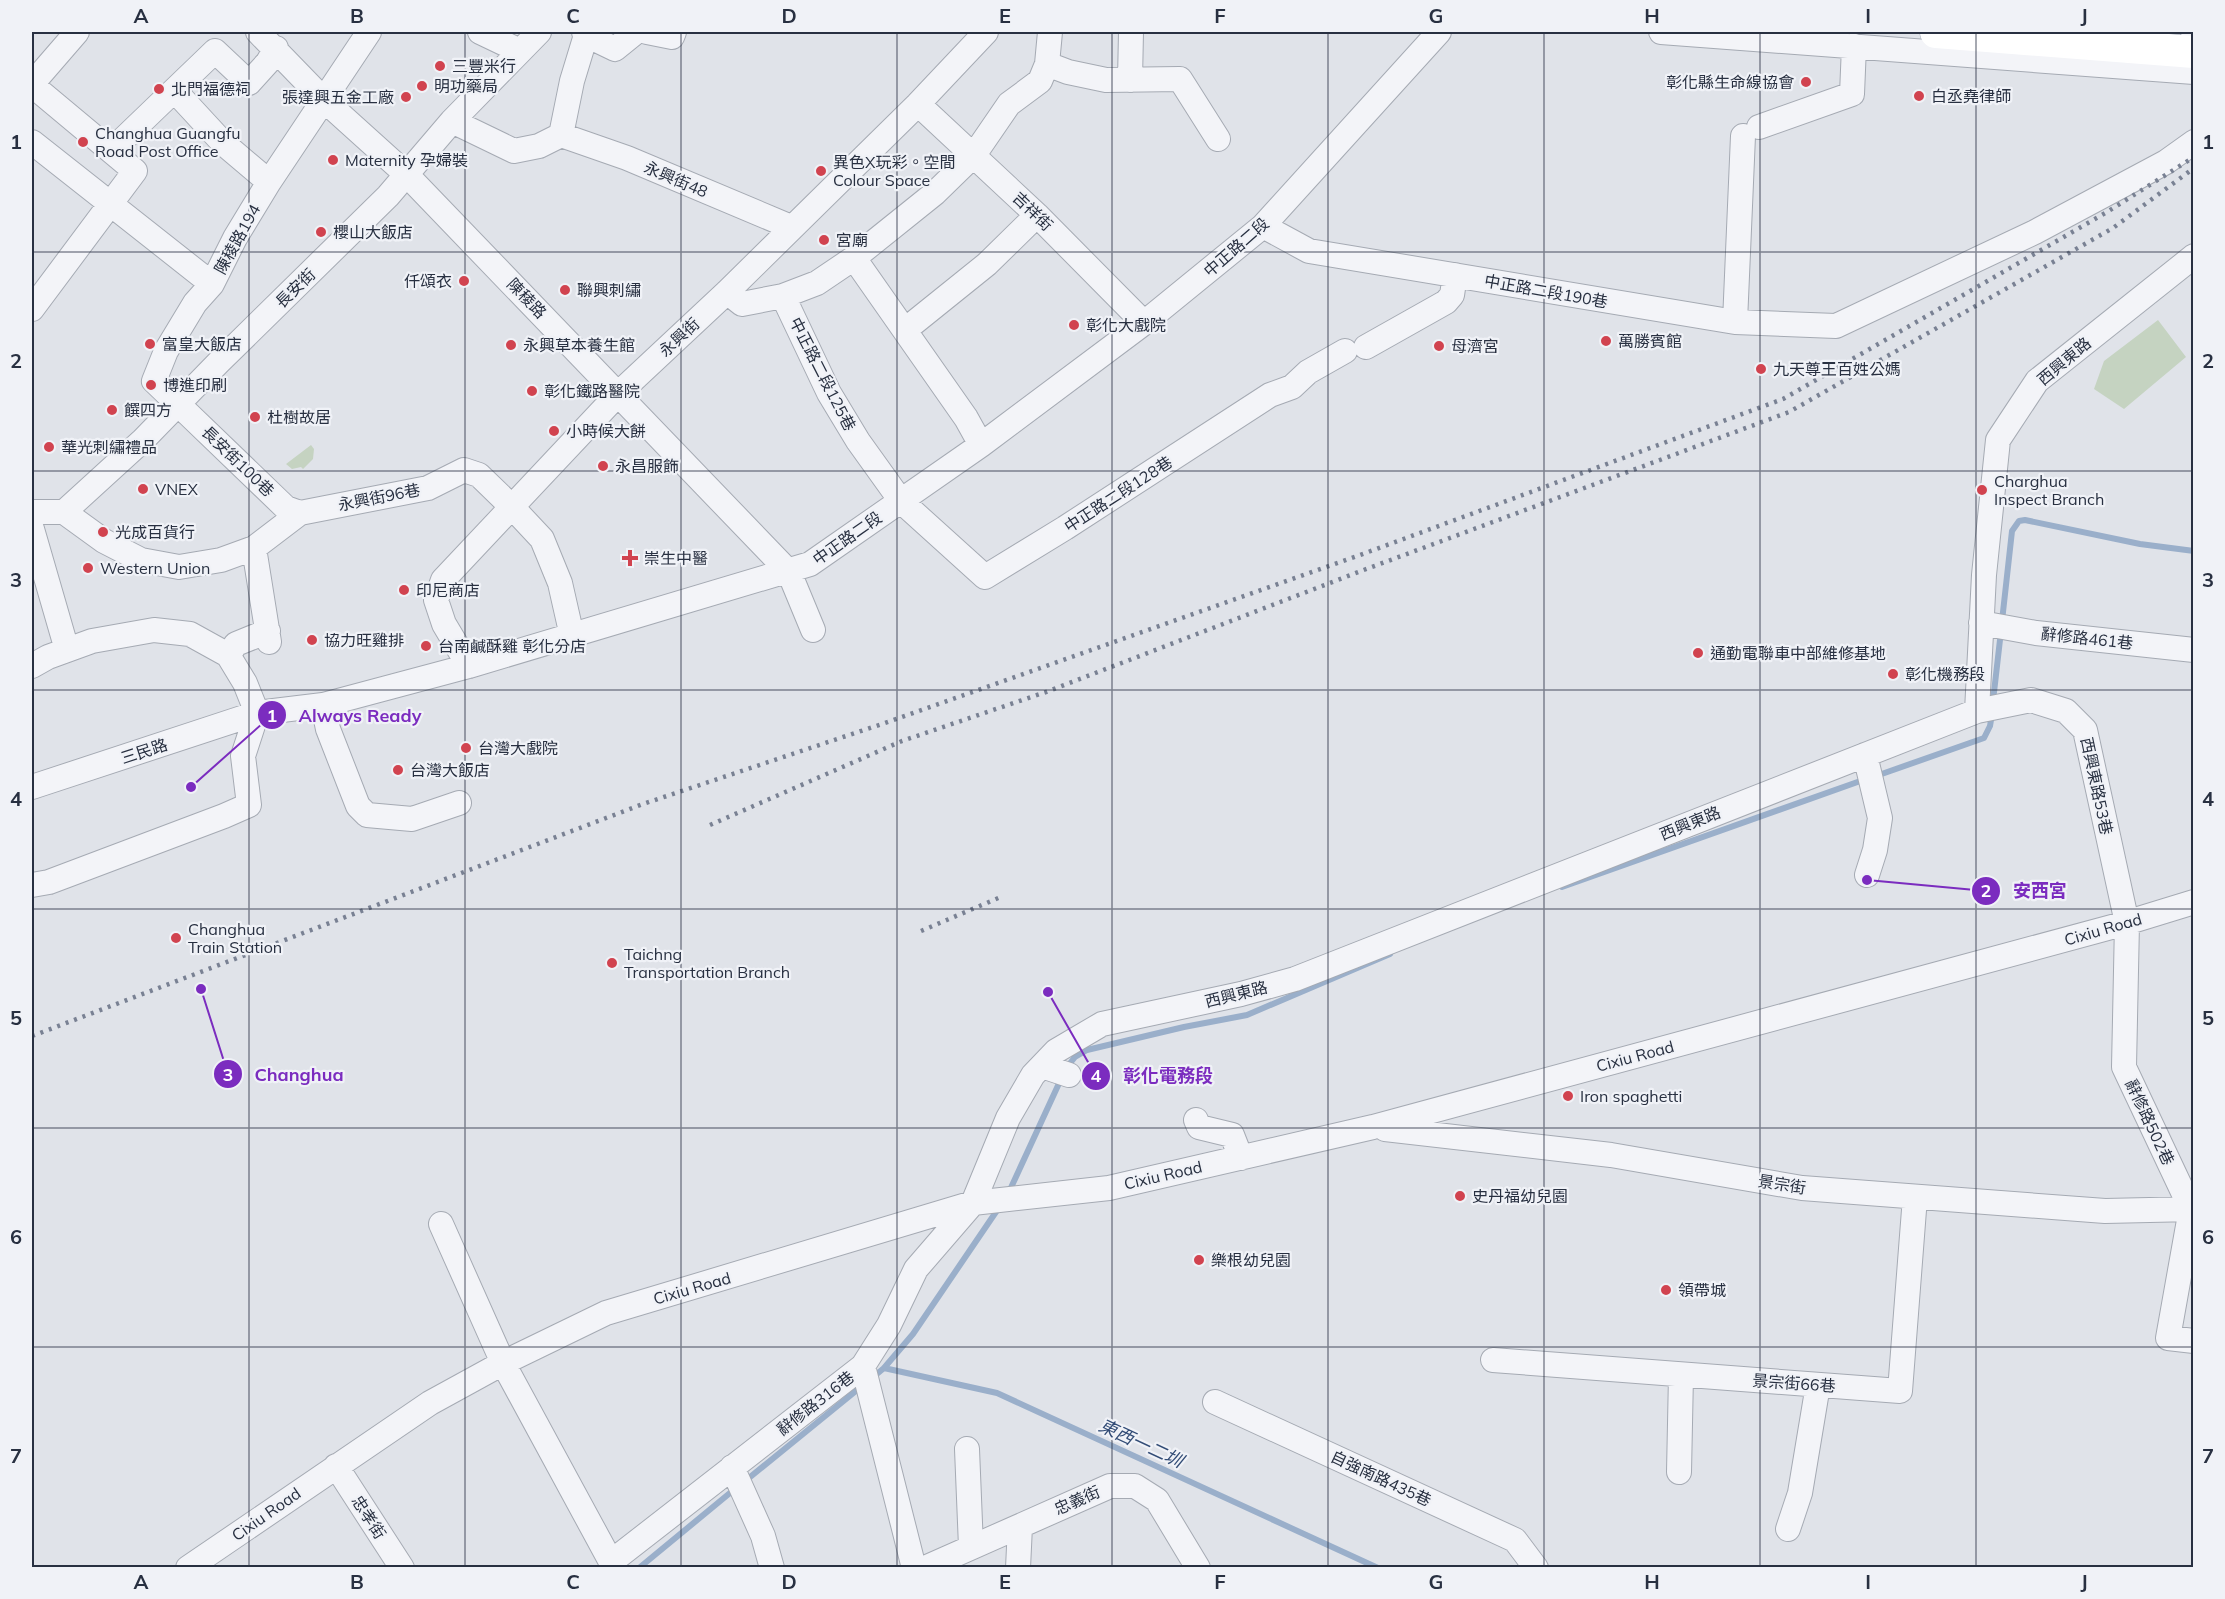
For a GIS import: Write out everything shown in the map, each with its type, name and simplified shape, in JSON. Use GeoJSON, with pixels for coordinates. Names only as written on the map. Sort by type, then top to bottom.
{"type":"FeatureCollection","features":[{"type":"Feature","properties":{"kind":"main road"},"geometry":{"type":"LineString","coordinates":[[1936,32],[2193,52]]}},
{"type":"Feature","properties":{"kind":"street"},"geometry":{"type":"LineString","coordinates":[[32,309],[135,171],[32,85],[77,32]]}},
{"type":"Feature","properties":{"kind":"street","name":"陳稜路"},"geometry":{"type":"LineString","coordinates":[[258,32],[324,100],[406,174],[789,572]]}},
{"type":"Feature","properties":{"kind":"street","name":"陳稜路194"},"geometry":{"type":"LineString","coordinates":[[180,405],[154,381],[166,351],[195,303],[212,284],[235,238],[269,182],[369,32]]}},
{"type":"Feature","properties":{"kind":"street"},"geometry":{"type":"LineString","coordinates":[[480,32],[520,51]]}},
{"type":"Feature","properties":{"kind":"street","name":"長安街"},"geometry":{"type":"LineString","coordinates":[[64,512],[180,405],[219,362],[388,196],[452,120],[539,32]]}},
{"type":"Feature","properties":{"kind":"street"},"geometry":{"type":"LineString","coordinates":[[452,120],[514,151],[539,146],[561,135],[585,33],[615,49],[636,32]]}},
{"type":"Feature","properties":{"kind":"street"},"geometry":{"type":"LineString","coordinates":[[647,32],[672,37],[674,32]]}},
{"type":"Feature","properties":{"kind":"street","name":"永興街"},"geometry":{"type":"LineString","coordinates":[[469,666],[444,624],[436,600],[443,580],[619,393],[727,292],[918,104],[986,32]]}},
{"type":"Feature","properties":{"kind":"street"},"geometry":{"type":"LineString","coordinates":[[727,292],[742,304],[783,296],[817,283],[854,258],[935,193],[974,155],[1009,104],[1040,81],[1047,64],[1050,32]]}},
{"type":"Feature","properties":{"kind":"street"},"geometry":{"type":"LineString","coordinates":[[1130,80],[1131,32]]}},
{"type":"Feature","properties":{"kind":"street","name":"中正路二段"},"geometry":{"type":"LineString","coordinates":[[256,713],[323,705],[469,666],[810,564],[981,445],[1144,323],[1263,226],[1439,32]]}},
{"type":"Feature","properties":{"kind":"street"},"geometry":{"type":"LineString","coordinates":[[1661,32],[2193,72]]}},
{"type":"Feature","properties":{"kind":"street"},"geometry":{"type":"LineString","coordinates":[[1735,322],[1751,131],[1851,94],[1854,46]]}},
{"type":"Feature","properties":{"kind":"street"},"geometry":{"type":"LineString","coordinates":[[111,151],[215,51],[249,83],[268,62],[276,48]]}},
{"type":"Feature","properties":{"kind":"street"},"geometry":{"type":"LineString","coordinates":[[1047,64],[1068,72],[1106,80],[1180,79],[1218,139]]}},
{"type":"Feature","properties":{"kind":"street"},"geometry":{"type":"LineString","coordinates":[[175,91],[223,143],[269,182]]}},
{"type":"Feature","properties":{"kind":"street","name":"吉祥街"},"geometry":{"type":"LineString","coordinates":[[918,104],[1037,215],[1144,323]]}},
{"type":"Feature","properties":{"kind":"street","name":"永興街48"},"geometry":{"type":"LineString","coordinates":[[561,135],[627,158],[791,227]]}},
{"type":"Feature","properties":{"kind":"street"},"geometry":{"type":"LineString","coordinates":[[32,142],[212,284]]}},
{"type":"Feature","properties":{"kind":"street","name":"中正路二段190巷"},"geometry":{"type":"LineString","coordinates":[[1263,226],[1309,251],[1735,322],[1836,326],[2035,232],[2166,162],[2193,142]]}},
{"type":"Feature","properties":{"kind":"street"},"geometry":{"type":"LineString","coordinates":[[905,330],[987,264],[1037,215]]}},
{"type":"Feature","properties":{"kind":"street","name":"西興東路"},"geometry":{"type":"LineString","coordinates":[[993,1201],[1008,1118],[1033,1075],[1056,1051],[1102,1024],[1241,994],[1295,979],[1977,711],[1981,624],[1998,440],[2037,381],[2193,256]]}},
{"type":"Feature","properties":{"kind":"street"},"geometry":{"type":"LineString","coordinates":[[854,258],[966,418],[981,445]]}},
{"type":"Feature","properties":{"kind":"street","name":"中正路二段128巷"},"geometry":{"type":"LineString","coordinates":[[901,501],[986,577],[1270,395],[1292,387],[1308,372],[1446,302],[1452,295],[1455,275]]}},
{"type":"Feature","properties":{"kind":"street","name":"中正路二段125巷"},"geometry":{"type":"LineString","coordinates":[[783,296],[829,393],[858,441],[901,501]]}},
{"type":"Feature","properties":{"kind":"street","name":"長安街100巷"},"geometry":{"type":"LineString","coordinates":[[180,405],[286,508],[300,513]]}},
{"type":"Feature","properties":{"kind":"street","name":"永興街96巷"},"geometry":{"type":"LineString","coordinates":[[300,513],[428,488],[464,470],[479,475],[542,539],[560,583],[572,636]]}},
{"type":"Feature","properties":{"kind":"street"},"geometry":{"type":"LineString","coordinates":[[32,512],[64,512],[104,542],[141,560],[179,567],[221,560],[254,548],[300,513]]}},
{"type":"Feature","properties":{"kind":"street"},"geometry":{"type":"LineString","coordinates":[[32,529],[67,650]]}},
{"type":"Feature","properties":{"kind":"street"},"geometry":{"type":"LineString","coordinates":[[228,655],[236,644],[268,637],[254,548]]}},
{"type":"Feature","properties":{"kind":"street"},"geometry":{"type":"LineString","coordinates":[[789,572],[813,630]]}},
{"type":"Feature","properties":{"kind":"street","name":"辭修路461巷"},"geometry":{"type":"LineString","coordinates":[[1981,624],[2036,633],[2193,650]]}},
{"type":"Feature","properties":{"kind":"street"},"geometry":{"type":"LineString","coordinates":[[32,666],[92,641],[153,630],[190,634],[228,655],[245,683],[256,713],[243,756],[249,805],[50,882],[32,885]]}},
{"type":"Feature","properties":{"kind":"street","name":"西興東路53巷"},"geometry":{"type":"LineString","coordinates":[[1977,711],[2031,700],[2066,711],[2085,730],[2127,923]]}},
{"type":"Feature","properties":{"kind":"street"},"geometry":{"type":"LineString","coordinates":[[323,705],[328,729],[358,806],[367,815],[412,819],[459,802]]}},
{"type":"Feature","properties":{"kind":"street","name":"三民路"},"geometry":{"type":"LineString","coordinates":[[32,787],[256,713]]}},
{"type":"Feature","properties":{"kind":"street"},"geometry":{"type":"LineString","coordinates":[[1865,754],[1880,818],[1875,850],[1867,874]]}},
{"type":"Feature","properties":{"kind":"street","name":"Cixiu Road"},"geometry":{"type":"LineString","coordinates":[[188,1568],[430,1403],[503,1363],[606,1313],[993,1201],[1109,1188],[1373,1127],[2127,923],[2193,902]]}},
{"type":"Feature","properties":{"kind":"street","name":"辭修路502巷"},"geometry":{"type":"LineString","coordinates":[[2127,923],[2124,1067],[2192,1209]]}},
{"type":"Feature","properties":{"kind":"street"},"geometry":{"type":"LineString","coordinates":[[1042,1066],[1069,1075]]}},
{"type":"Feature","properties":{"kind":"street"},"geometry":{"type":"LineString","coordinates":[[1196,1120],[1199,1127],[1232,1135],[1241,1158]]}},
{"type":"Feature","properties":{"kind":"street","name":"景宗街"},"geometry":{"type":"LineString","coordinates":[[1373,1127],[1611,1155],[1802,1188],[2105,1211],[2192,1209]]}},
{"type":"Feature","properties":{"kind":"street","name":"景宗街66巷"},"geometry":{"type":"LineString","coordinates":[[1493,1360],[1900,1391],[1915,1197]]}},
{"type":"Feature","properties":{"kind":"street","name":"辭修路316巷"},"geometry":{"type":"LineString","coordinates":[[441,1224],[503,1363],[612,1565],[732,1467],[863,1366],[889,1326],[916,1269],[993,1201]]}},
{"type":"Feature","properties":{"kind":"street"},"geometry":{"type":"LineString","coordinates":[[2192,1209],[2168,1338],[2193,1341]]}},
{"type":"Feature","properties":{"kind":"street"},"geometry":{"type":"LineString","coordinates":[[863,1366],[914,1568]]}},
{"type":"Feature","properties":{"kind":"street"},"geometry":{"type":"LineString","coordinates":[[1679,1472],[1681,1375]]}},
{"type":"Feature","properties":{"kind":"street"},"geometry":{"type":"LineString","coordinates":[[1788,1529],[1800,1493],[1818,1385]]}},
{"type":"Feature","properties":{"kind":"street","name":"自強南路435巷"},"geometry":{"type":"LineString","coordinates":[[1215,1402],[1515,1540],[1536,1568]]}},
{"type":"Feature","properties":{"kind":"street"},"geometry":{"type":"LineString","coordinates":[[967,1449],[971,1547]]}},
{"type":"Feature","properties":{"kind":"street","name":"忠孝街"},"geometry":{"type":"LineString","coordinates":[[336,1466],[402,1568]]}},
{"type":"Feature","properties":{"kind":"street"},"geometry":{"type":"LineString","coordinates":[[732,1467],[763,1536],[772,1568]]}},
{"type":"Feature","properties":{"kind":"street","name":"忠義街"},"geometry":{"type":"LineString","coordinates":[[925,1568],[1110,1486],[1135,1486],[1157,1500],[1198,1568]]}},
{"type":"Feature","properties":{"kind":"street"},"geometry":{"type":"LineString","coordinates":[[1018,1568],[1020,1526]]}},
{"type":"Feature","properties":{"kind":"green space"},"geometry":{"type":"Polygon","coordinates":[[[2158,320],[2186,357],[2124,409],[2094,389],[2104,361],[2158,320]]]}},
{"type":"Feature","properties":{"kind":"green space"},"geometry":{"type":"Polygon","coordinates":[[[311,445],[314,449],[313,459],[303,469],[301,467],[292,469],[286,464],[311,445]]]}},
{"type":"Feature","properties":{"kind":"waterway"},"geometry":{"type":"LineString","coordinates":[[2002,621],[2012,531],[2019,521],[2025,520],[2140,544],[2194,551]]}},
{"type":"Feature","properties":{"kind":"waterway"},"geometry":{"type":"LineString","coordinates":[[1993,701],[2001,631]]}},
{"type":"Feature","properties":{"kind":"waterway"},"geometry":{"type":"LineString","coordinates":[[1876,776],[1984,738],[1990,726],[1992,714]]}},
{"type":"Feature","properties":{"kind":"waterway"},"geometry":{"type":"LineString","coordinates":[[1562,887],[1866,779]]}},
{"type":"Feature","properties":{"kind":"waterway"},"geometry":{"type":"LineString","coordinates":[[1067,1067],[1075,1057],[1087,1050],[1247,1015],[1390,954]]}},
{"type":"Feature","properties":{"kind":"waterway"},"geometry":{"type":"LineString","coordinates":[[1009,1192],[1061,1079]]}},
{"type":"Feature","properties":{"kind":"waterway"},"geometry":{"type":"LineString","coordinates":[[872,1378],[884,1368],[913,1334],[1000,1206]]}},
{"type":"Feature","properties":{"kind":"waterway","name":"東西一二圳"},"geometry":{"type":"LineString","coordinates":[[884,1368],[997,1393],[1378,1568]]}},
{"type":"Feature","properties":{"kind":"waterway"},"geometry":{"type":"LineString","coordinates":[[744,1482],[862,1386]]}},
{"type":"Feature","properties":{"kind":"waterway"},"geometry":{"type":"LineString","coordinates":[[639,1568],[736,1488]]}},
{"type":"Feature","properties":{"kind":"railway"},"geometry":{"type":"LineString","coordinates":[[32,1036],[643,804],[882,724],[1360,555],[1783,399],[2107,212],[2194,157]]}},
{"type":"Feature","properties":{"kind":"railway"},"geometry":{"type":"LineString","coordinates":[[710,825],[902,741],[1046,692],[1361,571],[1789,412],[2113,228],[2194,168]]}},
{"type":"Feature","properties":{"kind":"railway"},"geometry":{"type":"LineString","coordinates":[[921,931],[1003,896]]}},
{"type":"Feature","properties":{"kind":"place","name":"三豐米行"},"geometry":{"type":"Point","coordinates":[440,66]}},
{"type":"Feature","properties":{"kind":"place","name":"彰化縣生命線協會"},"geometry":{"type":"Point","coordinates":[1806,82]}},
{"type":"Feature","properties":{"kind":"place","name":"明功藥局"},"geometry":{"type":"Point","coordinates":[422,86]}},
{"type":"Feature","properties":{"kind":"place","name":"北門福德祠"},"geometry":{"type":"Point","coordinates":[159,89]}},
{"type":"Feature","properties":{"kind":"place","name":"白丞堯律師"},"geometry":{"type":"Point","coordinates":[1919,96]}},
{"type":"Feature","properties":{"kind":"place","name":"張達興五金工廠"},"geometry":{"type":"Point","coordinates":[406,97]}},
{"type":"Feature","properties":{"kind":"place","name":"Changhua Guangfu Road Post Office"},"geometry":{"type":"Point","coordinates":[83,142]}},
{"type":"Feature","properties":{"kind":"place","name":"Maternity 孕婦裝"},"geometry":{"type":"Point","coordinates":[333,160]}},
{"type":"Feature","properties":{"kind":"place","name":"異色X玩彩。空間 Colour Space"},"geometry":{"type":"Point","coordinates":[821,171]}},
{"type":"Feature","properties":{"kind":"place","name":"櫻山大飯店"},"geometry":{"type":"Point","coordinates":[321,232]}},
{"type":"Feature","properties":{"kind":"place","name":"宮廟"},"geometry":{"type":"Point","coordinates":[824,240]}},
{"type":"Feature","properties":{"kind":"place","name":"仟頌衣"},"geometry":{"type":"Point","coordinates":[464,281]}},
{"type":"Feature","properties":{"kind":"place","name":"聯興刺繡"},"geometry":{"type":"Point","coordinates":[565,290]}},
{"type":"Feature","properties":{"kind":"place","name":"彰化大戲院"},"geometry":{"type":"Point","coordinates":[1074,325]}},
{"type":"Feature","properties":{"kind":"place","name":"萬勝賓館"},"geometry":{"type":"Point","coordinates":[1606,341]}},
{"type":"Feature","properties":{"kind":"place","name":"富皇大飯店"},"geometry":{"type":"Point","coordinates":[150,344]}},
{"type":"Feature","properties":{"kind":"place","name":"永興草本養生館"},"geometry":{"type":"Point","coordinates":[511,345]}},
{"type":"Feature","properties":{"kind":"place","name":"母濟宮"},"geometry":{"type":"Point","coordinates":[1439,346]}},
{"type":"Feature","properties":{"kind":"place","name":"九天尊王百姓公媽"},"geometry":{"type":"Point","coordinates":[1761,369]}},
{"type":"Feature","properties":{"kind":"place","name":"博進印刷"},"geometry":{"type":"Point","coordinates":[151,385]}},
{"type":"Feature","properties":{"kind":"place","name":"彰化鐵路醫院"},"geometry":{"type":"Point","coordinates":[532,391]}},
{"type":"Feature","properties":{"kind":"place","name":"饌四方"},"geometry":{"type":"Point","coordinates":[112,410]}},
{"type":"Feature","properties":{"kind":"place","name":"杜樹故居"},"geometry":{"type":"Point","coordinates":[255,417]}},
{"type":"Feature","properties":{"kind":"place","name":"小時候大餅"},"geometry":{"type":"Point","coordinates":[554,431]}},
{"type":"Feature","properties":{"kind":"place","name":"華光刺繡禮品"},"geometry":{"type":"Point","coordinates":[49,447]}},
{"type":"Feature","properties":{"kind":"place","name":"永昌服飾"},"geometry":{"type":"Point","coordinates":[603,466]}},
{"type":"Feature","properties":{"kind":"place","name":"VNEX"},"geometry":{"type":"Point","coordinates":[143,489]}},
{"type":"Feature","properties":{"kind":"place","name":"Charghua Inspect Branch"},"geometry":{"type":"Point","coordinates":[1982,490]}},
{"type":"Feature","properties":{"kind":"place","name":"光成百貨行"},"geometry":{"type":"Point","coordinates":[103,532]}},
{"type":"Feature","properties":{"kind":"place","name":"崇生中醫"},"geometry":{"type":"Point","coordinates":[630,558]}},
{"type":"Feature","properties":{"kind":"place","name":"Western Union"},"geometry":{"type":"Point","coordinates":[88,568]}},
{"type":"Feature","properties":{"kind":"place","name":"印尼商店"},"geometry":{"type":"Point","coordinates":[404,590]}},
{"type":"Feature","properties":{"kind":"place","name":"協力旺雞排"},"geometry":{"type":"Point","coordinates":[312,640]}},
{"type":"Feature","properties":{"kind":"place","name":"台南鹹酥雞 彰化分店"},"geometry":{"type":"Point","coordinates":[426,646]}},
{"type":"Feature","properties":{"kind":"place","name":"通勤電聯車中部維修基地"},"geometry":{"type":"Point","coordinates":[1698,653]}},
{"type":"Feature","properties":{"kind":"place","name":"彰化機務段"},"geometry":{"type":"Point","coordinates":[1893,674]}},
{"type":"Feature","properties":{"kind":"place","name":"台灣大戲院"},"geometry":{"type":"Point","coordinates":[466,748]}},
{"type":"Feature","properties":{"kind":"place","name":"台灣大飯店"},"geometry":{"type":"Point","coordinates":[398,770]}},
{"type":"Feature","properties":{"kind":"place","name":"Always Ready"},"geometry":{"type":"Point","coordinates":[191,787]}},
{"type":"Feature","properties":{"kind":"place","name":"安西宮"},"geometry":{"type":"Point","coordinates":[1867,880]}},
{"type":"Feature","properties":{"kind":"place","name":"Changhua Train Station"},"geometry":{"type":"Point","coordinates":[176,938]}},
{"type":"Feature","properties":{"kind":"place","name":"Taichng Transportation Branch"},"geometry":{"type":"Point","coordinates":[612,963]}},
{"type":"Feature","properties":{"kind":"place","name":"Changhua"},"geometry":{"type":"Point","coordinates":[201,989]}},
{"type":"Feature","properties":{"kind":"place","name":"彰化電務段"},"geometry":{"type":"Point","coordinates":[1048,992]}},
{"type":"Feature","properties":{"kind":"place","name":"Iron spaghetti"},"geometry":{"type":"Point","coordinates":[1568,1096]}},
{"type":"Feature","properties":{"kind":"place","name":"史丹福幼兒園"},"geometry":{"type":"Point","coordinates":[1460,1196]}},
{"type":"Feature","properties":{"kind":"place","name":"樂根幼兒園"},"geometry":{"type":"Point","coordinates":[1199,1260]}},
{"type":"Feature","properties":{"kind":"place","name":"領帶城"},"geometry":{"type":"Point","coordinates":[1666,1290]}}]}
